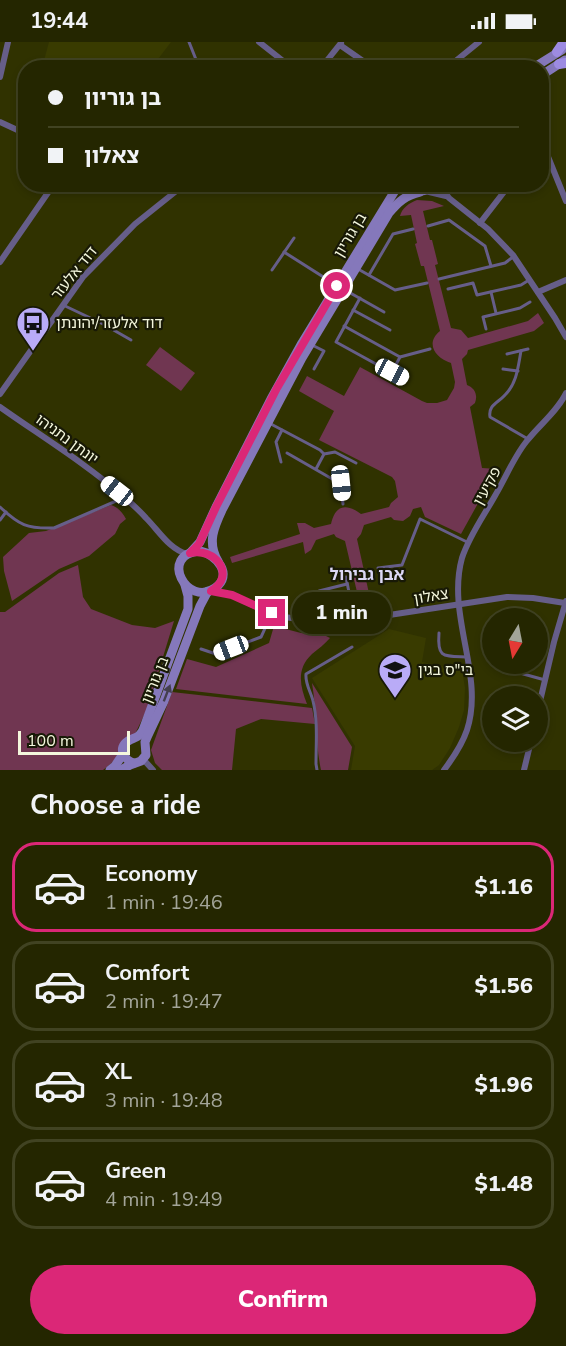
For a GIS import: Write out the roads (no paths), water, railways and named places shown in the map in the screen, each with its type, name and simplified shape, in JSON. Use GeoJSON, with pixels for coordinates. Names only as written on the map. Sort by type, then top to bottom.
{"type":"FeatureCollection","features":[{"type":"Feature","properties":{"kind":"main road"},"geometry":{"type":"LineString","coordinates":[[563,57],[564,42]]}},
{"type":"Feature","properties":{"kind":"street"},"geometry":{"type":"LineString","coordinates":[[0,77],[8,42]]}},
{"type":"Feature","properties":{"kind":"street"},"geometry":{"type":"LineString","coordinates":[[259,42],[282,60]]}},
{"type":"Feature","properties":{"kind":"street"},"geometry":{"type":"LineString","coordinates":[[457,60],[479,42]]}},
{"type":"Feature","properties":{"kind":"street"},"geometry":{"type":"LineString","coordinates":[[328,60],[341,44],[362,60]]}},
{"type":"Feature","properties":{"kind":"street"},"geometry":{"type":"LineString","coordinates":[[549,69],[563,57]]}},
{"type":"Feature","properties":{"kind":"street"},"geometry":{"type":"LineString","coordinates":[[0,122],[18,130]]}},
{"type":"Feature","properties":{"kind":"street"},"geometry":{"type":"LineString","coordinates":[[549,167],[566,201]]}},
{"type":"Feature","properties":{"kind":"street"},"geometry":{"type":"LineString","coordinates":[[0,261],[48,192]]}},
{"type":"Feature","properties":{"kind":"street","name":"דוד אלעזר"},"geometry":{"type":"LineString","coordinates":[[0,394],[83,277],[122,236],[175,192]]}},
{"type":"Feature","properties":{"kind":"street","name":"בן גוריון"},"geometry":{"type":"LineString","coordinates":[[218,561],[212,549],[214,528],[267,422],[394,192]]}},
{"type":"Feature","properties":{"kind":"street","name":"בן גוריון"},"geometry":{"type":"LineString","coordinates":[[188,554],[199,544],[277,388],[340,288],[356,268],[394,206],[405,197],[419,192]]}},
{"type":"Feature","properties":{"kind":"street"},"geometry":{"type":"LineString","coordinates":[[426,192],[449,198]]}},
{"type":"Feature","properties":{"kind":"street"},"geometry":{"type":"LineString","coordinates":[[445,192],[497,237],[514,256],[566,337]]}},
{"type":"Feature","properties":{"kind":"street"},"geometry":{"type":"LineString","coordinates":[[480,223],[504,192]]}},
{"type":"Feature","properties":{"kind":"street"},"geometry":{"type":"LineString","coordinates":[[538,292],[566,280]]}},
{"type":"Feature","properties":{"kind":"street","name":"פקיעין"},"geometry":{"type":"LineString","coordinates":[[444,770],[456,753],[468,728],[471,697],[468,657],[458,604],[459,570],[465,550],[523,446],[553,412],[566,393]]}},
{"type":"Feature","properties":{"kind":"street","name":"יונתן נתניהו"},"geometry":{"type":"LineString","coordinates":[[0,407],[83,465],[124,497],[169,544],[176,555],[179,567]]}},
{"type":"Feature","properties":{"kind":"street","name":"יונתן נתניהו"},"geometry":{"type":"LineString","coordinates":[[169,544],[188,554]]}},
{"type":"Feature","properties":{"kind":"street"},"geometry":{"type":"LineString","coordinates":[[222,579],[219,585],[209,591],[195,591],[185,585],[180,577],[179,567],[182,558],[200,551],[218,561],[225,587],[234,596]]}},
{"type":"Feature","properties":{"kind":"street","name":"בן גוריון"},"geometry":{"type":"LineString","coordinates":[[134,739],[139,737],[143,730],[188,609],[185,585]]}},
{"type":"Feature","properties":{"kind":"street","name":"בן גוריון"},"geometry":{"type":"LineString","coordinates":[[145,747],[200,606],[209,591]]}},
{"type":"Feature","properties":{"kind":"street","name":"צאלון"},"geometry":{"type":"LineString","coordinates":[[209,591],[234,596],[284,617],[336,622],[513,597],[565,602]]}},
{"type":"Feature","properties":{"kind":"street"},"geometry":{"type":"LineString","coordinates":[[544,686],[565,602]]}},
{"type":"Feature","properties":{"kind":"street"},"geometry":{"type":"LineString","coordinates":[[121,770],[138,761],[146,754],[145,747],[140,741],[134,739],[125,743],[123,754],[127,760],[138,761],[153,770]]}},
{"type":"Feature","properties":{"kind":"street"},"geometry":{"type":"LineString","coordinates":[[525,770],[529,752]]}},
{"type":"Feature","properties":{"kind":"street"},"geometry":{"type":"LineString","coordinates":[[110,770],[123,754]]}},
{"type":"Feature","properties":{"kind":"lane"},"geometry":{"type":"LineString","coordinates":[[189,42],[196,60]]}},
{"type":"Feature","properties":{"kind":"lane"},"geometry":{"type":"LineString","coordinates":[[428,226],[449,220],[485,246],[491,266]]}},
{"type":"Feature","properties":{"kind":"lane"},"geometry":{"type":"LineString","coordinates":[[369,275],[393,234],[413,229]]}},
{"type":"Feature","properties":{"kind":"lane"},"geometry":{"type":"LineString","coordinates":[[272,270],[294,238]]}},
{"type":"Feature","properties":{"kind":"lane"},"geometry":{"type":"LineString","coordinates":[[284,252],[340,288],[384,312]]}},
{"type":"Feature","properties":{"kind":"lane"},"geometry":{"type":"LineString","coordinates":[[439,279],[505,263],[514,256]]}},
{"type":"Feature","properties":{"kind":"lane"},"geometry":{"type":"LineString","coordinates":[[356,268],[394,290],[428,283]]}},
{"type":"Feature","properties":{"kind":"lane"},"geometry":{"type":"LineString","coordinates":[[448,289],[473,283],[477,295],[520,285],[530,279]]}},
{"type":"Feature","properties":{"kind":"lane"},"geometry":{"type":"LineString","coordinates":[[491,292],[496,314]]}},
{"type":"Feature","properties":{"kind":"lane"},"geometry":{"type":"LineString","coordinates":[[360,298],[336,342],[405,380]]}},
{"type":"Feature","properties":{"kind":"lane"},"geometry":{"type":"LineString","coordinates":[[486,329],[483,318],[520,308],[530,302]]}},
{"type":"Feature","properties":{"kind":"lane"},"geometry":{"type":"LineString","coordinates":[[63,305],[131,340]]}},
{"type":"Feature","properties":{"kind":"lane"},"geometry":{"type":"LineString","coordinates":[[353,310],[390,330]]}},
{"type":"Feature","properties":{"kind":"lane"},"geometry":{"type":"LineString","coordinates":[[344,326],[400,357],[430,349]]}},
{"type":"Feature","properties":{"kind":"lane"},"geometry":{"type":"LineString","coordinates":[[310,344],[324,351],[314,369]]}},
{"type":"Feature","properties":{"kind":"lane"},"geometry":{"type":"LineString","coordinates":[[507,354],[528,349]]}},
{"type":"Feature","properties":{"kind":"lane"},"geometry":{"type":"LineString","coordinates":[[521,351],[516,379],[506,395],[492,406],[489,414],[490,417],[528,439]]}},
{"type":"Feature","properties":{"kind":"lane"},"geometry":{"type":"LineString","coordinates":[[392,372],[400,357]]}},
{"type":"Feature","properties":{"kind":"lane"},"geometry":{"type":"LineString","coordinates":[[503,369],[518,371]]}},
{"type":"Feature","properties":{"kind":"lane"},"geometry":{"type":"LineString","coordinates":[[267,422],[324,454]]}},
{"type":"Feature","properties":{"kind":"lane"},"geometry":{"type":"LineString","coordinates":[[281,462],[276,442],[282,430]]}},
{"type":"Feature","properties":{"kind":"lane"},"geometry":{"type":"LineString","coordinates":[[324,454],[335,452],[356,463]]}},
{"type":"Feature","properties":{"kind":"lane"},"geometry":{"type":"LineString","coordinates":[[287,453],[341,483],[343,504]]}},
{"type":"Feature","properties":{"kind":"lane"},"geometry":{"type":"LineString","coordinates":[[316,470],[324,454]]}},
{"type":"Feature","properties":{"kind":"lane"},"geometry":{"type":"LineString","coordinates":[[0,507],[13,520],[26,527],[54,528],[124,497]]}},
{"type":"Feature","properties":{"kind":"lane"},"geometry":{"type":"LineString","coordinates":[[0,520],[6,512]]}},
{"type":"Feature","properties":{"kind":"lane"},"geometry":{"type":"LineString","coordinates":[[378,568],[402,565],[420,519],[469,542]]}},
{"type":"Feature","properties":{"kind":"lane"},"geometry":{"type":"LineString","coordinates":[[346,577],[354,620]]}},
{"type":"Feature","properties":{"kind":"lane"},"geometry":{"type":"LineString","coordinates":[[312,604],[319,591],[347,584]]}},
{"type":"Feature","properties":{"kind":"lane"},"geometry":{"type":"LineString","coordinates":[[201,649],[216,654],[261,637],[272,613]]}},
{"type":"Feature","properties":{"kind":"lane"},"geometry":{"type":"LineString","coordinates":[[439,633],[438,647],[443,654],[451,657],[468,657]]}},
{"type":"Feature","properties":{"kind":"lane"},"geometry":{"type":"LineString","coordinates":[[317,770],[313,701],[306,674],[352,647]]}},
{"type":"Feature","properties":{"kind":"lane"},"geometry":{"type":"LineString","coordinates":[[523,674],[545,680]]}},
{"type":"Feature","properties":{"kind":"place","name":"דוד אלעזר/יהונתן"},"geometry":{"type":"Point","coordinates":[33,352]}},
{"type":"Feature","properties":{"kind":"place","name":"בי\"ס בגין"},"geometry":{"type":"Point","coordinates":[395,699]}},
{"type":"Feature","properties":{"kind":"district","name":"אבן גבירול"},"geometry":{"type":"Point","coordinates":[367,575]}}]}
